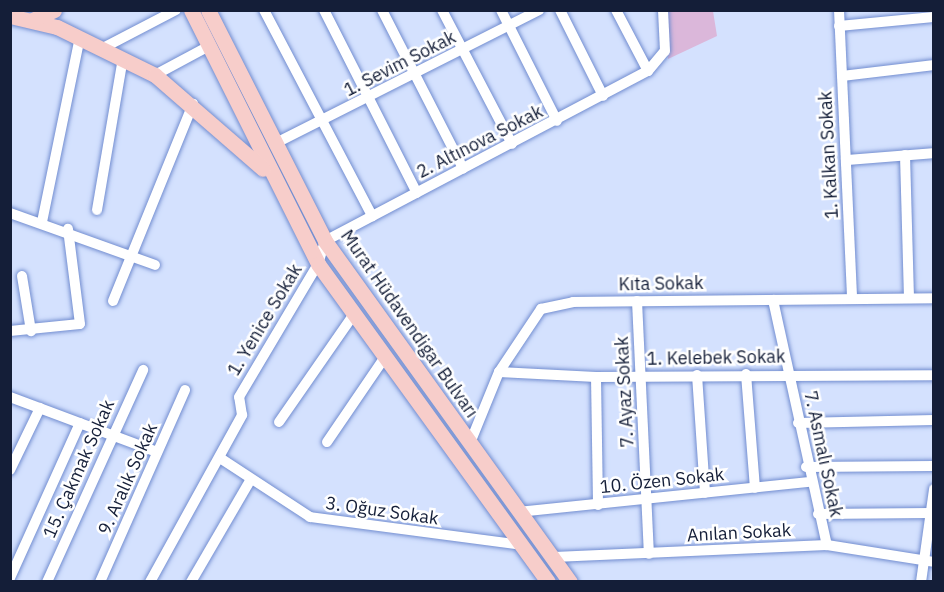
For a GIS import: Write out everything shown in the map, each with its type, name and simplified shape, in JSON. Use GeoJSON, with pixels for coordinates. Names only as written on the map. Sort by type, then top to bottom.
{"type":"FeatureCollection","features":[{"type":"Feature","properties":{"kind":"main road"},"geometry":{"type":"LineString","coordinates":[[32,20],[54,10]]}},
{"type":"Feature","properties":{"kind":"main road","name":"Murat Hüdavendigar Bulvarı"},"geometry":{"type":"LineString","coordinates":[[191,10],[269,175],[318,264],[548,582]]}},
{"type":"Feature","properties":{"kind":"main road","name":"Murat Hüdavendigar Bulvarı"},"geometry":{"type":"LineString","coordinates":[[208,10],[325,241],[570,582]]}},
{"type":"Feature","properties":{"kind":"main road"},"geometry":{"type":"LineString","coordinates":[[10,16],[32,20],[80,37],[155,75],[194,104],[269,175]]}},
{"type":"Feature","properties":{"kind":"street"},"geometry":{"type":"LineString","coordinates":[[103,48],[176,10]]}},
{"type":"Feature","properties":{"kind":"street"},"geometry":{"type":"LineString","coordinates":[[264,10],[372,216]]}},
{"type":"Feature","properties":{"kind":"street"},"geometry":{"type":"LineString","coordinates":[[324,10],[417,193]]}},
{"type":"Feature","properties":{"kind":"street"},"geometry":{"type":"LineString","coordinates":[[382,10],[464,168]]}},
{"type":"Feature","properties":{"kind":"street"},"geometry":{"type":"LineString","coordinates":[[442,10],[512,144]]}},
{"type":"Feature","properties":{"kind":"street"},"geometry":{"type":"LineString","coordinates":[[501,10],[557,121]]}},
{"type":"Feature","properties":{"kind":"street","name":"1. Sevim Sokak"},"geometry":{"type":"LineString","coordinates":[[274,144],[415,75],[539,10]]}},
{"type":"Feature","properties":{"kind":"street"},"geometry":{"type":"LineString","coordinates":[[560,10],[603,96]]}},
{"type":"Feature","properties":{"kind":"street"},"geometry":{"type":"LineString","coordinates":[[616,10],[648,71],[665,51],[663,10]]}},
{"type":"Feature","properties":{"kind":"street","name":"1. Kalkan Sokak"},"geometry":{"type":"LineString","coordinates":[[839,10],[852,299]]}},
{"type":"Feature","properties":{"kind":"street"},"geometry":{"type":"LineString","coordinates":[[839,26],[933,17]]}},
{"type":"Feature","properties":{"kind":"street"},"geometry":{"type":"LineString","coordinates":[[42,222],[80,37]]}},
{"type":"Feature","properties":{"kind":"street"},"geometry":{"type":"LineString","coordinates":[[155,75],[207,47]]}},
{"type":"Feature","properties":{"kind":"street"},"geometry":{"type":"LineString","coordinates":[[97,210],[123,58]]}},
{"type":"Feature","properties":{"kind":"street"},"geometry":{"type":"LineString","coordinates":[[842,76],[933,64]]}},
{"type":"Feature","properties":{"kind":"street","name":"2. Altınova Sokak"},"geometry":{"type":"LineString","coordinates":[[325,241],[557,121],[648,71]]}},
{"type":"Feature","properties":{"kind":"street"},"geometry":{"type":"LineString","coordinates":[[113,301],[134,256],[194,104]]}},
{"type":"Feature","properties":{"kind":"street"},"geometry":{"type":"LineString","coordinates":[[846,160],[933,153]]}},
{"type":"Feature","properties":{"kind":"street"},"geometry":{"type":"LineString","coordinates":[[905,155],[909,298]]}},
{"type":"Feature","properties":{"kind":"street"},"geometry":{"type":"LineString","coordinates":[[10,213],[68,230],[155,264]]}},
{"type":"Feature","properties":{"kind":"street"},"geometry":{"type":"LineString","coordinates":[[10,331],[31,331],[80,324],[68,230]]}},
{"type":"Feature","properties":{"kind":"street","name":"1. Yenice Sokak"},"geometry":{"type":"LineString","coordinates":[[150,582],[220,458],[242,415],[239,397],[318,264],[325,241]]}},
{"type":"Feature","properties":{"kind":"street"},"geometry":{"type":"LineString","coordinates":[[22,276],[31,331]]}},
{"type":"Feature","properties":{"kind":"street","name":"Kıta Sokak"},"geometry":{"type":"LineString","coordinates":[[470,443],[499,372],[541,309],[637,301],[933,298]]}},
{"type":"Feature","properties":{"kind":"street","name":"7. Asmalı Sokak"},"geometry":{"type":"LineString","coordinates":[[773,300],[809,482],[827,545]]}},
{"type":"Feature","properties":{"kind":"street","name":"7. Ayaz Sokak"},"geometry":{"type":"LineString","coordinates":[[637,301],[643,376],[649,554]]}},
{"type":"Feature","properties":{"kind":"street"},"geometry":{"type":"LineString","coordinates":[[279,423],[354,314]]}},
{"type":"Feature","properties":{"kind":"street"},"geometry":{"type":"LineString","coordinates":[[327,442],[385,357]]}},
{"type":"Feature","properties":{"kind":"street","name":"15. Çakmak Sokak"},"geometry":{"type":"LineString","coordinates":[[47,582],[142,370]]}},
{"type":"Feature","properties":{"kind":"street","name":"1. Kelebek Sokak"},"geometry":{"type":"LineString","coordinates":[[499,372],[596,377],[789,373],[933,375]]}},
{"type":"Feature","properties":{"kind":"street"},"geometry":{"type":"LineString","coordinates":[[746,374],[755,488]]}},
{"type":"Feature","properties":{"kind":"street"},"geometry":{"type":"LineString","coordinates":[[697,375],[705,493]]}},
{"type":"Feature","properties":{"kind":"street"},"geometry":{"type":"LineString","coordinates":[[596,377],[598,505]]}},
{"type":"Feature","properties":{"kind":"street","name":"9. Aralık Sokak"},"geometry":{"type":"LineString","coordinates":[[100,582],[185,390]]}},
{"type":"Feature","properties":{"kind":"street"},"geometry":{"type":"LineString","coordinates":[[10,397],[157,452]]}},
{"type":"Feature","properties":{"kind":"street"},"geometry":{"type":"LineString","coordinates":[[10,470],[40,408]]}},
{"type":"Feature","properties":{"kind":"street"},"geometry":{"type":"LineString","coordinates":[[798,423],[933,420]]}},
{"type":"Feature","properties":{"kind":"street"},"geometry":{"type":"LineString","coordinates":[[10,578],[80,423]]}},
{"type":"Feature","properties":{"kind":"street","name":"3. Oğuz Sokak"},"geometry":{"type":"LineString","coordinates":[[220,458],[310,517],[336,525],[522,544]]}},
{"type":"Feature","properties":{"kind":"street"},"geometry":{"type":"LineString","coordinates":[[806,467],[933,466]]}},
{"type":"Feature","properties":{"kind":"street"},"geometry":{"type":"LineString","coordinates":[[191,582],[251,479]]}},
{"type":"Feature","properties":{"kind":"street","name":"10. Özen Sokak"},"geometry":{"type":"LineString","coordinates":[[518,512],[809,482]]}},
{"type":"Feature","properties":{"kind":"street"},"geometry":{"type":"LineString","coordinates":[[921,582],[929,561],[930,513],[933,495]]}},
{"type":"Feature","properties":{"kind":"street"},"geometry":{"type":"LineString","coordinates":[[818,514],[930,513]]}},
{"type":"Feature","properties":{"kind":"street","name":"Anılan Sokak"},"geometry":{"type":"LineString","coordinates":[[554,558],[827,545],[929,561]]}},
{"type":"Feature","properties":{"kind":"shaded area"},"geometry":{"type":"Polygon","coordinates":[[[665,11],[713,11],[717,36],[668,59],[665,11]]]}}]}
